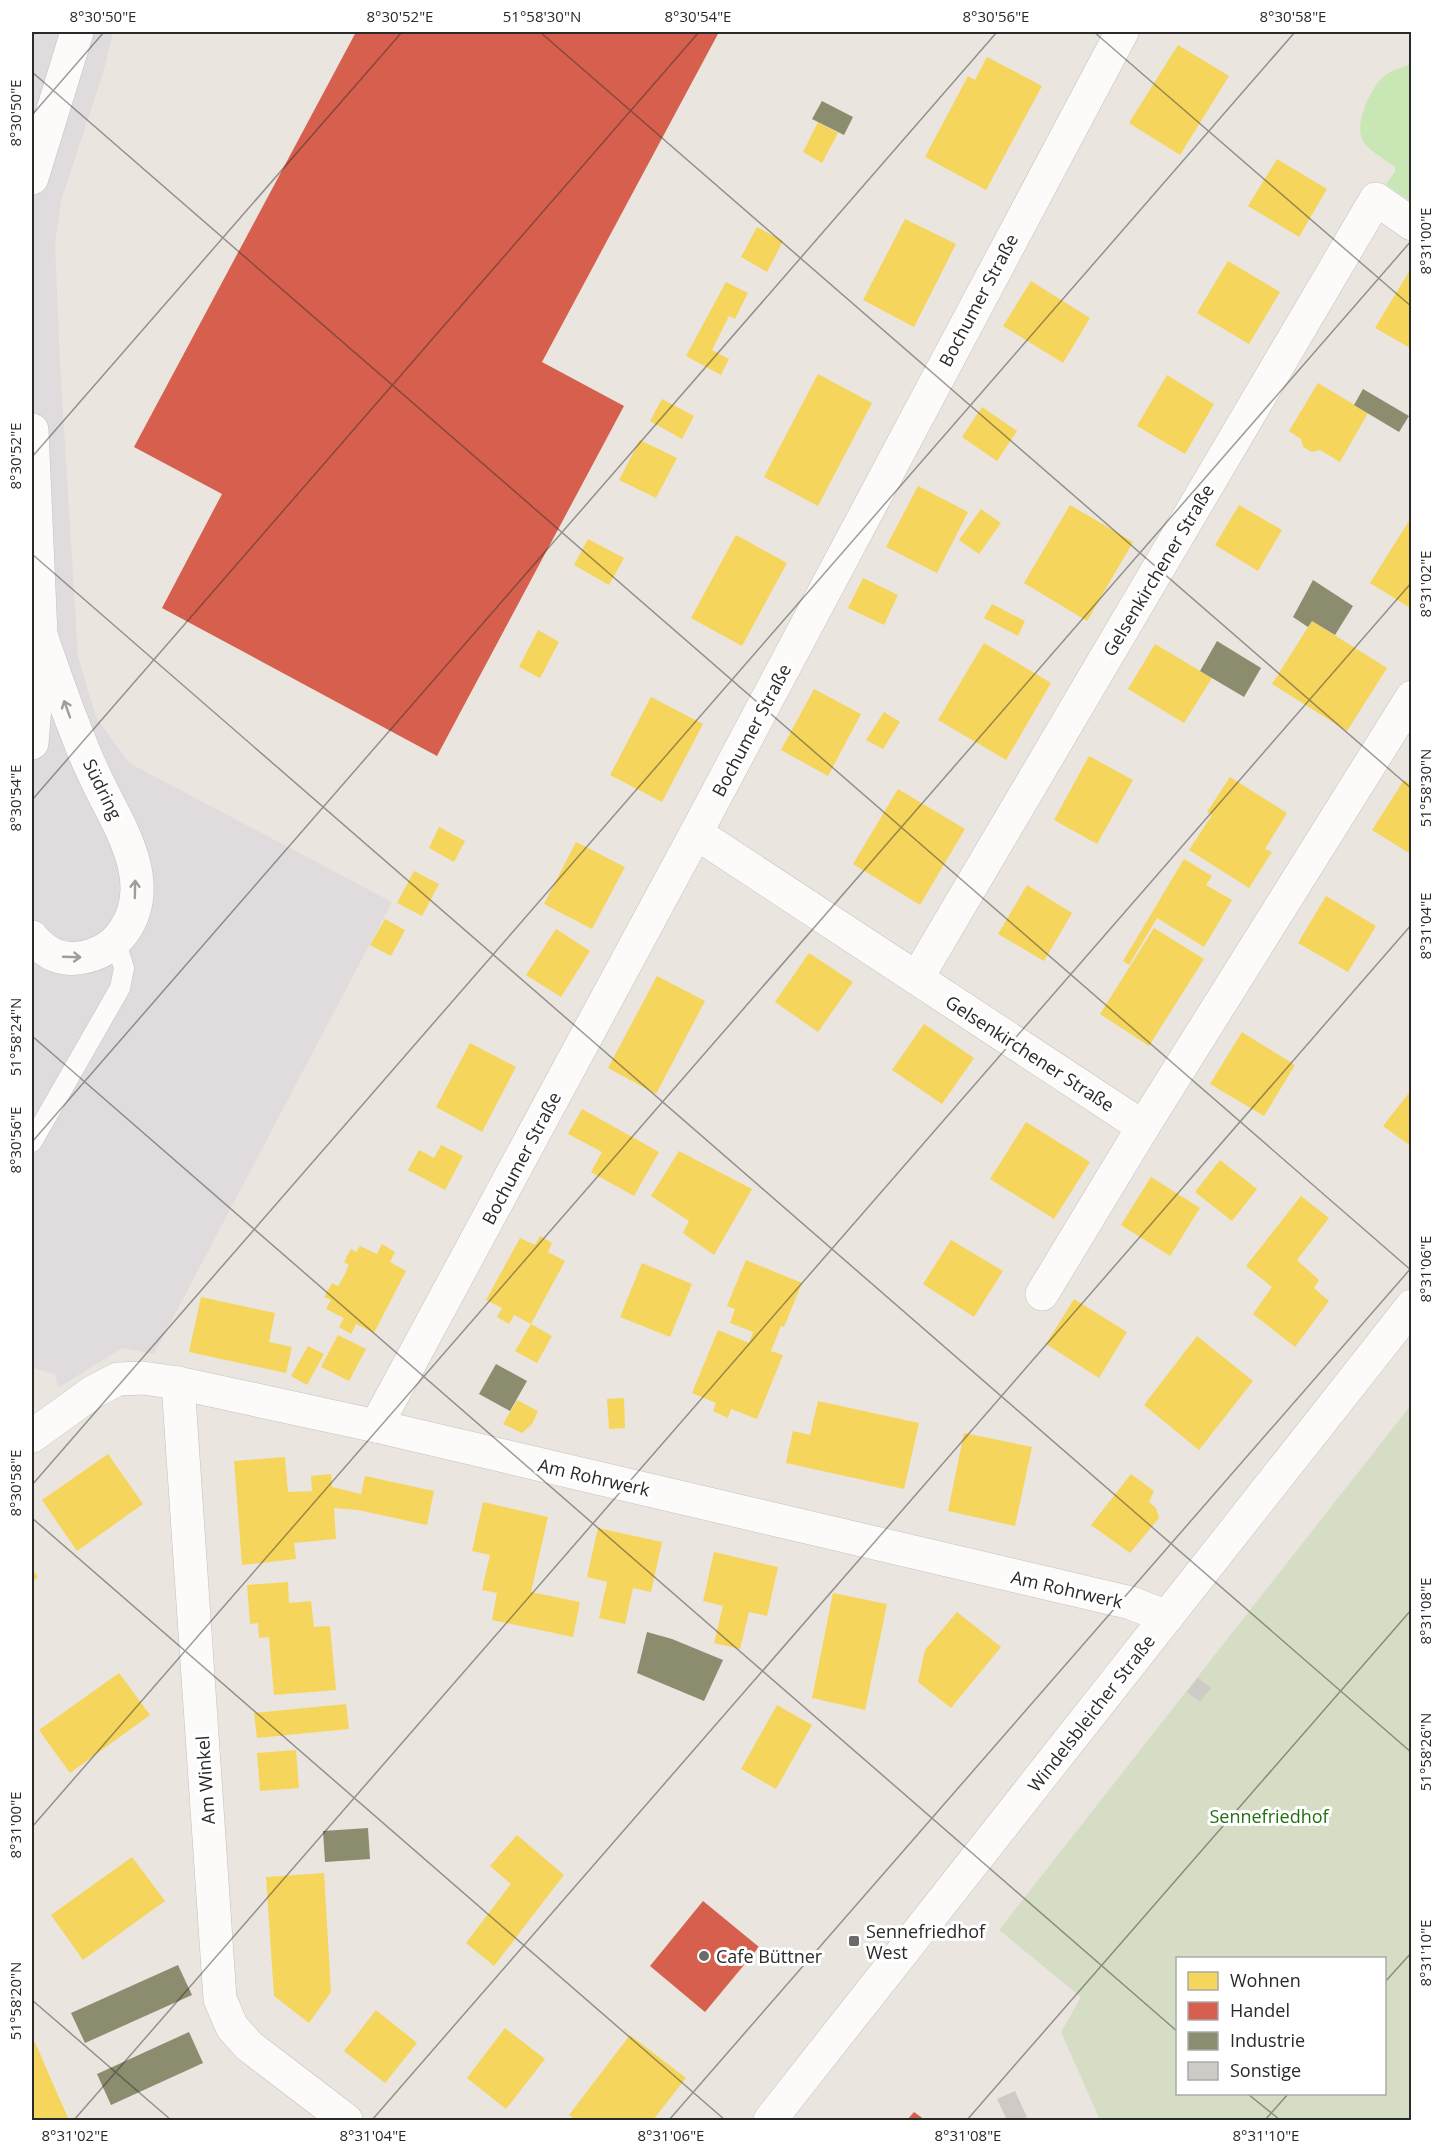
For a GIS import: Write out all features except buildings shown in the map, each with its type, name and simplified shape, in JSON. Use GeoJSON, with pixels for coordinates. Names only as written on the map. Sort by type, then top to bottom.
{"type":"FeatureCollection","features":[{"type":"Feature","properties":{"kind":"street"},"geometry":{"type":"LineString","coordinates":[[32,178],[77,32]]}},
{"type":"Feature","properties":{"kind":"street","name":"Bochumer Straße"},"geometry":{"type":"LineString","coordinates":[[376,1426],[696,833],[1122,32]]}},
{"type":"Feature","properties":{"kind":"street","name":"Gelsenkirchener Straße"},"geometry":{"type":"LineString","coordinates":[[917,978],[1376,199],[1412,224]]}},
{"type":"Feature","properties":{"kind":"street","name":"Südring"},"geometry":{"type":"LineString","coordinates":[[32,430],[41,635],[32,743]]}},
{"type":"Feature","properties":{"kind":"street","name":"Südring"},"geometry":{"type":"LineString","coordinates":[[41,635],[79,739],[105,797],[122,827],[135,864],[137,894],[130,921],[116,943]]}},
{"type":"Feature","properties":{"kind":"street"},"geometry":{"type":"LineString","coordinates":[[1042,1294],[1143,1127],[1412,697]]}},
{"type":"Feature","properties":{"kind":"street","name":"Gelsenkirchener Straße"},"geometry":{"type":"LineString","coordinates":[[696,833],[1143,1127]]}},
{"type":"Feature","properties":{"kind":"street"},"geometry":{"type":"LineString","coordinates":[[32,937],[52,955],[74,958],[94,956],[116,943]]}},
{"type":"Feature","properties":{"kind":"street","name":"Windelsbleicher Straße"},"geometry":{"type":"LineString","coordinates":[[770,2121],[1412,1306]]}},
{"type":"Feature","properties":{"kind":"street","name":"Am Rohrwerk"},"geometry":{"type":"LineString","coordinates":[[32,1436],[93,1392],[118,1379],[143,1378],[178,1383],[376,1426],[1119,1601],[1167,1617]]}},
{"type":"Feature","properties":{"kind":"street","name":"Am Winkel"},"geometry":{"type":"LineString","coordinates":[[178,1383],[220,1999],[232,2027],[249,2046],[346,2121]]}},
{"type":"Feature","properties":{"kind":"lane"},"geometry":{"type":"LineString","coordinates":[[32,1142],[120,988],[124,968],[116,943]]}},
{"type":"Feature","properties":{"kind":"shaded area"},"geometry":{"type":"Polygon","coordinates":[[[32,32],[113,32],[104,70],[61,201],[55,243],[78,657],[96,717],[129,763],[392,902],[154,1354],[122,1348],[58,1388],[55,1374],[32,1368],[32,32]]]}},
{"type":"Feature","properties":{"kind":"green space"},"geometry":{"type":"Polygon","coordinates":[[[1412,64],[1411,202],[1386,184],[1395,172],[1395,167],[1365,144],[1360,129],[1367,101],[1376,85],[1387,74],[1412,64]]]}},
{"type":"Feature","properties":{"kind":"green space","name":"Sennefriedhof"},"geometry":{"type":"Polygon","coordinates":[[[1411,1405],[1411,2120],[1100,2120],[1061,2032],[1081,1997],[999,1930],[1411,1405]]]}},
{"type":"Feature","properties":{"kind":"place","name":"Sennefriedhof West"},"geometry":{"type":"Point","coordinates":[854,1941]}},
{"type":"Feature","properties":{"kind":"place","name":"Cafe Büttner"},"geometry":{"type":"Point","coordinates":[704,1956]}}]}
